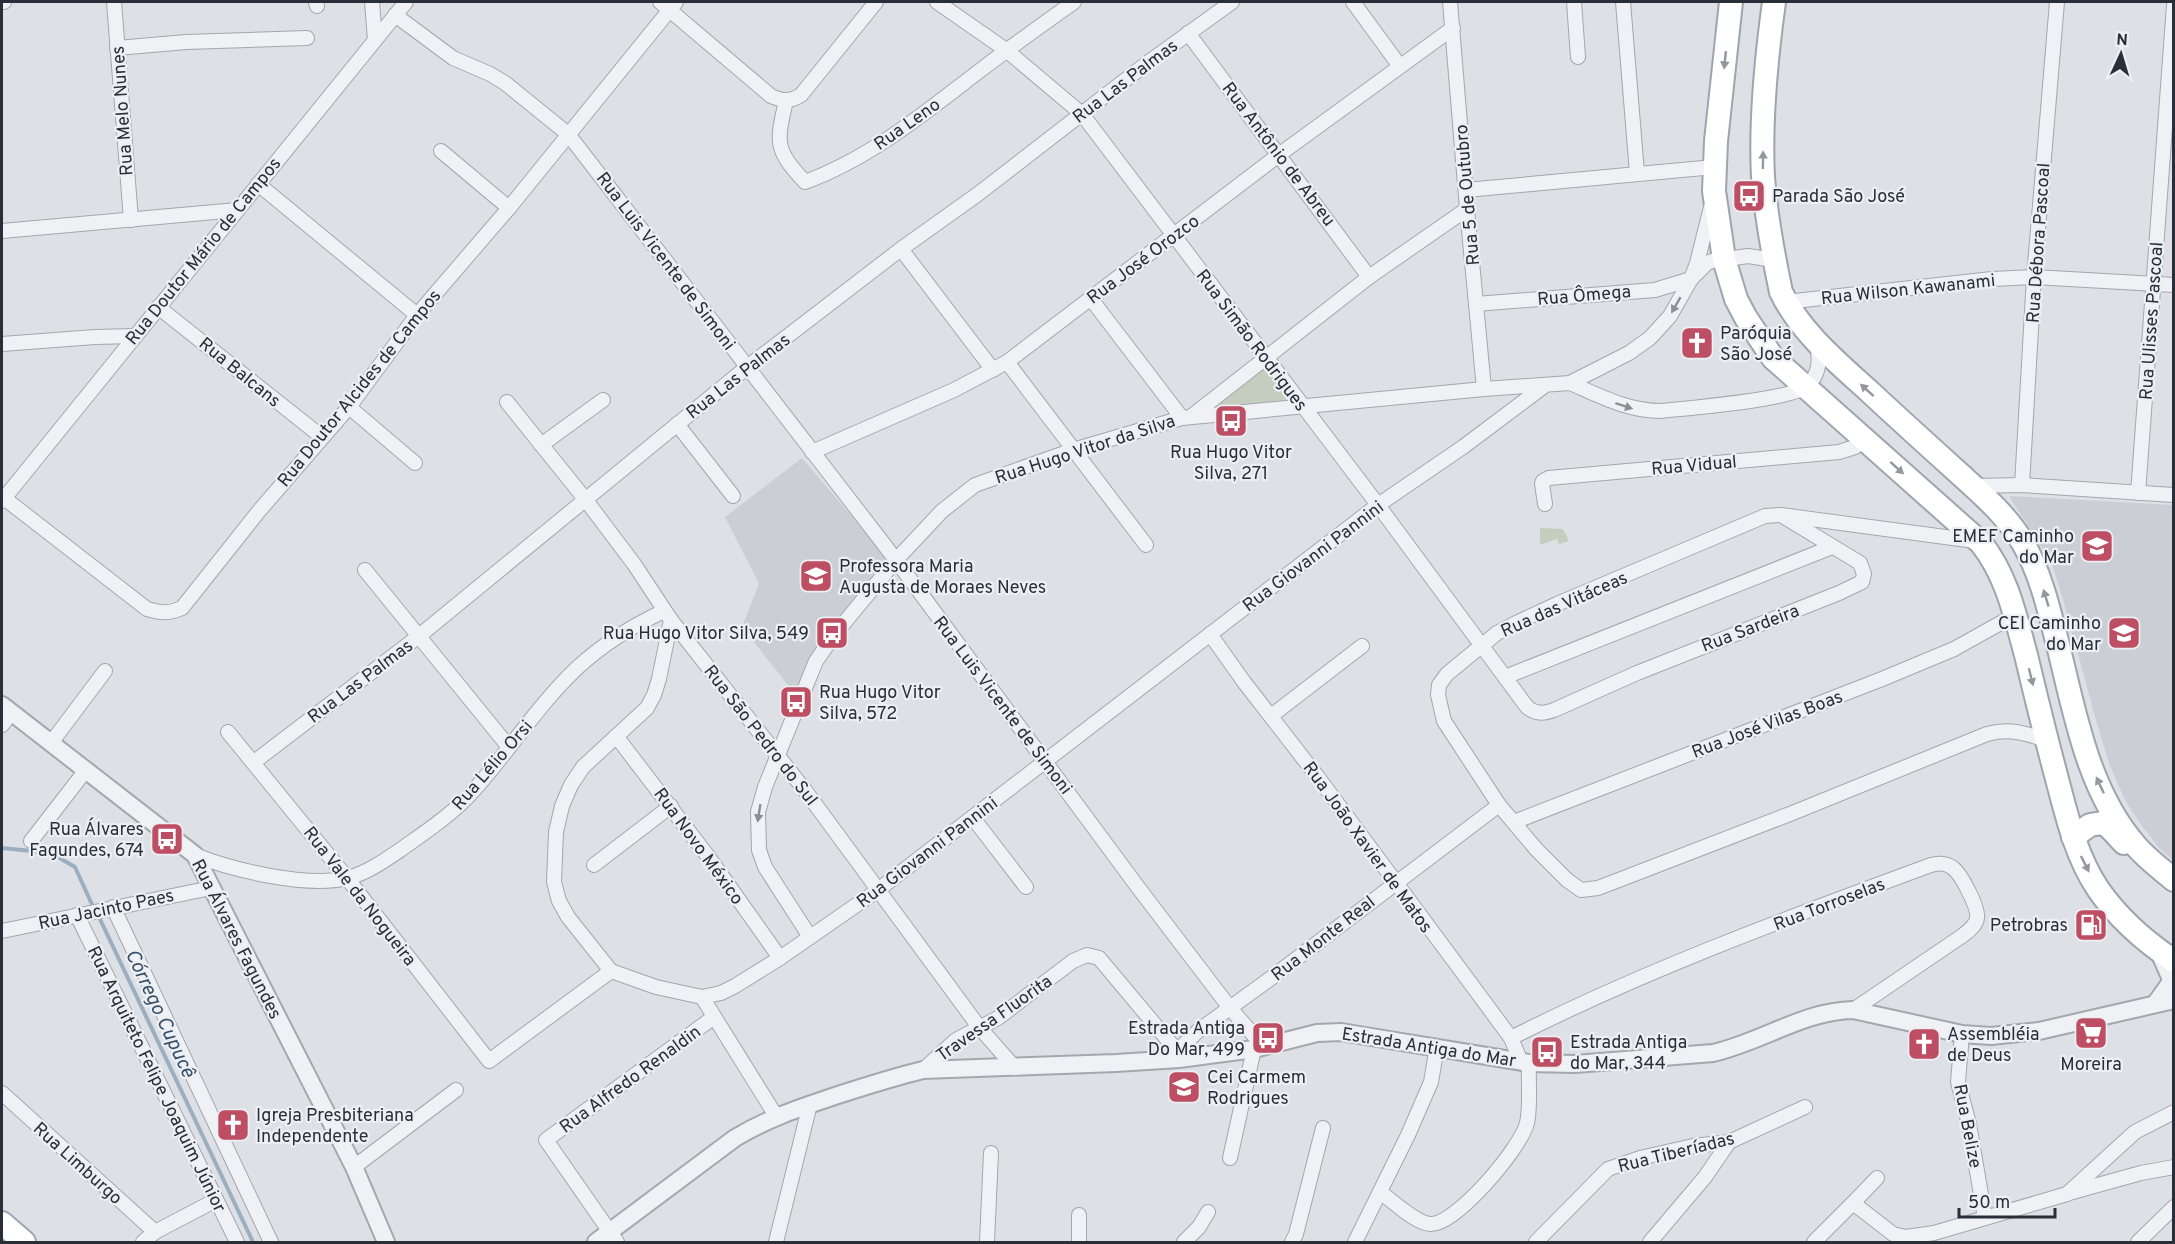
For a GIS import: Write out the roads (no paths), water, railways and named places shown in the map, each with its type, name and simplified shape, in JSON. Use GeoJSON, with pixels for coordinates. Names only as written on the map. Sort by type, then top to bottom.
{"type":"FeatureCollection","features":[{"type":"Feature","properties":{"kind":"main road"},"geometry":{"type":"LineString","coordinates":[[1731,2],[1714,167],[1714,191],[1729,279],[1746,318],[1773,358],[1981,543],[2003,578],[2015,615],[2046,740],[2073,837],[2083,861],[2097,888],[2116,913],[2136,933],[2166,956]]}},
{"type":"Feature","properties":{"kind":"main road"},"geometry":{"type":"LineString","coordinates":[[1774,2],[1765,73],[1763,176],[1774,260],[1781,292],[1817,344],[1973,486],[2022,541],[2037,569],[2048,603],[2077,724],[2090,765],[2117,819],[2137,847],[2174,880]]}},
{"type":"Feature","properties":{"kind":"main road"},"geometry":{"type":"LineString","coordinates":[[2073,837],[2090,825],[2104,823],[2152,873],[2174,888]]}},
{"type":"Feature","properties":{"kind":"main road"},"geometry":{"type":"LineString","coordinates":[[2,1223],[24,1242]]}},
{"type":"Feature","properties":{"kind":"street","name":"Rua Melo Nunes"},"geometry":{"type":"LineString","coordinates":[[114,2],[130,220]]}},
{"type":"Feature","properties":{"kind":"street"},"geometry":{"type":"LineString","coordinates":[[372,2],[375,40]]}},
{"type":"Feature","properties":{"kind":"street","name":"Rua Doutor Mário de Campos"},"geometry":{"type":"LineString","coordinates":[[3,499],[406,2]]}},
{"type":"Feature","properties":{"kind":"street"},"geometry":{"type":"LineString","coordinates":[[669,4],[771,96],[786,101],[801,95],[876,2]]}},
{"type":"Feature","properties":{"kind":"street","name":"Rua Simão Rodrigues"},"geometry":{"type":"LineString","coordinates":[[937,2],[1006,50],[1082,114],[1533,712]]}},
{"type":"Feature","properties":{"kind":"street","name":"Rua Leno"},"geometry":{"type":"LineString","coordinates":[[786,101],[780,135],[781,149],[786,162],[805,182],[826,174],[863,154],[930,109],[1006,50],[1074,2]]}},
{"type":"Feature","properties":{"kind":"street","name":"Rua Las Palmas"},"geometry":{"type":"LineString","coordinates":[[254,762],[419,636],[746,368],[901,249],[978,194],[1188,33],[1232,2]]}},
{"type":"Feature","properties":{"kind":"street"},"geometry":{"type":"LineString","coordinates":[[1353,2],[1400,65]]}},
{"type":"Feature","properties":{"kind":"street","name":"Rua 5 de Outubro"},"geometry":{"type":"LineString","coordinates":[[1450,2],[1484,389]]}},
{"type":"Feature","properties":{"kind":"street"},"geometry":{"type":"LineString","coordinates":[[1574,2],[1578,57]]}},
{"type":"Feature","properties":{"kind":"street"},"geometry":{"type":"LineString","coordinates":[[1623,2],[1637,173]]}},
{"type":"Feature","properties":{"kind":"street","name":"Rua Débora Pascoal"},"geometry":{"type":"LineString","coordinates":[[2022,485],[2034,277],[2057,2]]}},
{"type":"Feature","properties":{"kind":"street","name":"Rua Doutor Alcides de Campos"},"geometry":{"type":"LineString","coordinates":[[3,499],[147,609],[170,613],[182,608],[349,407],[417,315],[509,208],[669,4]]}},
{"type":"Feature","properties":{"kind":"street","name":"Rua Ulisses Pascoal"},"geometry":{"type":"LineString","coordinates":[[2138,493],[2174,5]]}},
{"type":"Feature","properties":{"kind":"street","name":"Rua Luis Vicente de Simoni"},"geometry":{"type":"LineString","coordinates":[[395,15],[453,58],[505,83],[568,134],[896,560],[1259,1048]]}},
{"type":"Feature","properties":{"kind":"street","name":"Rua José Orozco"},"geometry":{"type":"LineString","coordinates":[[812,452],[954,390],[1007,362],[1280,154],[1453,28]]}},
{"type":"Feature","properties":{"kind":"street","name":"Rua Antônio de Abreu"},"geometry":{"type":"LineString","coordinates":[[1188,33],[1280,154],[1369,277]]}},
{"type":"Feature","properties":{"kind":"street"},"geometry":{"type":"LineString","coordinates":[[117,48],[186,42],[307,38]]}},
{"type":"Feature","properties":{"kind":"street"},"geometry":{"type":"LineString","coordinates":[[441,151],[509,208]]}},
{"type":"Feature","properties":{"kind":"street"},"geometry":{"type":"LineString","coordinates":[[1467,190],[1714,167]]}},
{"type":"Feature","properties":{"kind":"street"},"geometry":{"type":"LineString","coordinates":[[258,184],[417,315]]}},
{"type":"Feature","properties":{"kind":"street","name":"Rua Hugo Vitor da Silva"},"geometry":{"type":"LineString","coordinates":[[810,937],[765,867],[759,850],[758,812],[765,787],[816,661],[835,634],[896,560],[942,511],[975,485],[1073,450],[1187,417],[1570,383],[1629,353],[1650,338],[1670,316],[1691,279],[1702,248],[1714,191]]}},
{"type":"Feature","properties":{"kind":"street"},"geometry":{"type":"LineString","coordinates":[[1091,298],[1187,417],[1267,358],[1369,277],[1467,209]]}},
{"type":"Feature","properties":{"kind":"street"},"geometry":{"type":"LineString","coordinates":[[2,231],[237,210]]}},
{"type":"Feature","properties":{"kind":"street"},"geometry":{"type":"LineString","coordinates":[[901,249],[993,370]]}},
{"type":"Feature","properties":{"kind":"street","name":"Rua Hugo Vitor da Silva"},"geometry":{"type":"LineString","coordinates":[[1691,279],[1707,263],[1724,259],[1748,256],[1774,260]]}},
{"type":"Feature","properties":{"kind":"street","name":"Rua Wilson Kawanami"},"geometry":{"type":"LineString","coordinates":[[1786,302],[1992,279],[2034,277],[2174,285]]}},
{"type":"Feature","properties":{"kind":"street","name":"Rua Ômega"},"geometry":{"type":"LineString","coordinates":[[1476,304],[1654,290],[1691,279]]}},
{"type":"Feature","properties":{"kind":"street","name":"Rua Balcans"},"geometry":{"type":"LineString","coordinates":[[158,307],[322,437]]}},
{"type":"Feature","properties":{"kind":"street"},"geometry":{"type":"LineString","coordinates":[[3,345],[134,336]]}},
{"type":"Feature","properties":{"kind":"street"},"geometry":{"type":"LineString","coordinates":[[1570,383],[1615,403],[1644,411],[1661,411],[1788,395],[1805,388],[1817,373],[1820,360],[1817,344]]}},
{"type":"Feature","properties":{"kind":"street"},"geometry":{"type":"LineString","coordinates":[[1007,362],[1146,545]]}},
{"type":"Feature","properties":{"kind":"street","name":"Rua Giovanni Pannini"},"geometry":{"type":"LineString","coordinates":[[702,998],[735,986],[780,958],[878,890],[1378,505],[1463,447],[1543,387]]}},
{"type":"Feature","properties":{"kind":"street"},"geometry":{"type":"LineString","coordinates":[[541,445],[603,400]]}},
{"type":"Feature","properties":{"kind":"street","name":"Rua São Pedro do Sul"},"geometry":{"type":"LineString","coordinates":[[507,402],[585,499],[634,564],[667,615],[804,789],[979,1027],[1015,1068]]}},
{"type":"Feature","properties":{"kind":"street"},"geometry":{"type":"LineString","coordinates":[[349,407],[415,463]]}},
{"type":"Feature","properties":{"kind":"street"},"geometry":{"type":"LineString","coordinates":[[677,424],[733,496]]}},
{"type":"Feature","properties":{"kind":"street","name":"Rua Vidual"},"geometry":{"type":"LineString","coordinates":[[1545,504],[1542,484],[1549,478],[1839,452],[1855,447],[1864,438]]}},
{"type":"Feature","properties":{"kind":"street"},"geometry":{"type":"LineString","coordinates":[[1994,507],[2000,485]]}},
{"type":"Feature","properties":{"kind":"street"},"geometry":{"type":"LineString","coordinates":[[1973,486],[2022,485],[2174,495]]}},
{"type":"Feature","properties":{"kind":"street","name":"Rua das Vitáceas"},"geometry":{"type":"LineString","coordinates":[[1981,543],[1958,538],[1781,516],[1765,516],[1557,604],[1497,633],[1448,674],[1439,685],[1438,695],[1444,721],[1499,805],[1567,880],[1581,890],[1591,890],[1779,818],[1987,734],[2007,730],[2046,740]]}},
{"type":"Feature","properties":{"kind":"street","name":"Rua Sardeira"},"geometry":{"type":"LineString","coordinates":[[1533,712],[1546,713],[1554,710],[1637,673],[1862,582],[1864,574],[1860,563],[1781,516]]}},
{"type":"Feature","properties":{"kind":"street"},"geometry":{"type":"LineString","coordinates":[[1505,677],[1832,547]]}},
{"type":"Feature","properties":{"kind":"street"},"geometry":{"type":"LineString","coordinates":[[365,570],[508,746]]}},
{"type":"Feature","properties":{"kind":"street"},"geometry":{"type":"LineString","coordinates":[[667,615],[654,695],[647,708],[583,767],[571,785],[562,806],[556,832],[554,882],[559,901],[568,917],[611,971],[656,987],[702,998],[776,1116]]}},
{"type":"Feature","properties":{"kind":"street","name":"Rua Lélio Orsi"},"geometry":{"type":"LineString","coordinates":[[195,855],[214,863],[248,871],[323,881],[348,878],[388,858],[445,817],[473,791],[508,746],[576,669],[617,636],[667,615]]}},
{"type":"Feature","properties":{"kind":"street","name":"Rua José Vilas Boas"},"geometry":{"type":"LineString","coordinates":[[1514,822],[1882,679],[1954,649],[2015,615]]}},
{"type":"Feature","properties":{"kind":"street","name":"Rua João Xavier de Matos"},"geometry":{"type":"LineString","coordinates":[[1210,634],[1511,1038],[1525,1062]]}},
{"type":"Feature","properties":{"kind":"street"},"geometry":{"type":"LineString","coordinates":[[1271,716],[1362,646]]}},
{"type":"Feature","properties":{"kind":"street"},"geometry":{"type":"LineString","coordinates":[[51,743],[105,671]]}},
{"type":"Feature","properties":{"kind":"street","name":"Rua Álvares Fagundes"},"geometry":{"type":"LineString","coordinates":[[5,714],[51,743],[195,855],[354,1167],[386,1242]]}},
{"type":"Feature","properties":{"kind":"street","name":"Rua Vale da Nogueira"},"geometry":{"type":"LineString","coordinates":[[228,732],[348,878],[489,1061],[611,971]]}},
{"type":"Feature","properties":{"kind":"street","name":"Rua Novo México"},"geometry":{"type":"LineString","coordinates":[[616,736],[671,806],[780,958]]}},
{"type":"Feature","properties":{"kind":"street"},"geometry":{"type":"LineString","coordinates":[[31,841],[86,770]]}},
{"type":"Feature","properties":{"kind":"street","name":"Rua Monte Real"},"geometry":{"type":"LineString","coordinates":[[1178,1055],[1198,1031],[1499,805]]}},
{"type":"Feature","properties":{"kind":"street"},"geometry":{"type":"LineString","coordinates":[[594,865],[671,806]]}},
{"type":"Feature","properties":{"kind":"street"},"geometry":{"type":"LineString","coordinates":[[973,818],[1026,887]]}},
{"type":"Feature","properties":{"kind":"street","name":"Rua Torroselas"},"geometry":{"type":"LineString","coordinates":[[1511,1038],[1644,977],[1825,904],[1930,865],[1938,863],[1952,866],[1975,904],[1977,919],[1974,925],[1962,936],[1853,1010]]}},
{"type":"Feature","properties":{"kind":"street","name":"Rua Jacinto Paes"},"geometry":{"type":"LineString","coordinates":[[2,931],[211,888]]}},
{"type":"Feature","properties":{"kind":"street","name":"Rua Arquiteto Felipe Joaquim Júnior"},"geometry":{"type":"LineString","coordinates":[[110,908],[271,1242]]}},
{"type":"Feature","properties":{"kind":"street","name":"Rua Arquiteto Felipe Joaquim Júnior"},"geometry":{"type":"LineString","coordinates":[[80,914],[237,1242]]}},
{"type":"Feature","properties":{"kind":"street","name":"Travessa Fluorita"},"geometry":{"type":"LineString","coordinates":[[923,1070],[956,1040],[998,1018],[1073,961],[1087,955],[1099,958],[1178,1055]]}},
{"type":"Feature","properties":{"kind":"street"},"geometry":{"type":"LineString","coordinates":[[2155,1004],[2170,983],[2166,956]]}},
{"type":"Feature","properties":{"kind":"street","name":"Estrada Antiga do Mar"},"geometry":{"type":"LineString","coordinates":[[596,1242],[613,1237],[735,1138],[776,1116],[894,1077],[923,1070],[1015,1068],[1259,1048],[1317,1033],[1341,1032],[1437,1047],[1476,1056],[1525,1062],[1575,1064],[1713,1053],[1735,1048],[1814,1015],[1836,1010],[1853,1010],[1962,1034],[2001,1036],[2039,1031],[2174,1000]]}},
{"type":"Feature","properties":{"kind":"street","name":"Rua Alfredo Renaldin"},"geometry":{"type":"LineString","coordinates":[[613,1237],[546,1140],[714,1017]]}},
{"type":"Feature","properties":{"kind":"street","name":"Rua Belize"},"geometry":{"type":"LineString","coordinates":[[1962,1034],[1958,1082],[1969,1124],[1985,1218]]}},
{"type":"Feature","properties":{"kind":"street"},"geometry":{"type":"LineString","coordinates":[[1355,1242],[1408,1135],[1431,1082],[1437,1047]]}},
{"type":"Feature","properties":{"kind":"street"},"geometry":{"type":"LineString","coordinates":[[1230,1158],[1259,1048]]}},
{"type":"Feature","properties":{"kind":"street"},"geometry":{"type":"LineString","coordinates":[[1380,1192],[1420,1221],[1436,1224],[1445,1220],[1484,1186],[1521,1138],[1527,1123],[1525,1062]]}},
{"type":"Feature","properties":{"kind":"street"},"geometry":{"type":"LineString","coordinates":[[354,1167],[456,1090]]}},
{"type":"Feature","properties":{"kind":"street","name":"Rua Limburgo"},"geometry":{"type":"LineString","coordinates":[[2,1094],[155,1232]]}},
{"type":"Feature","properties":{"kind":"street"},"geometry":{"type":"LineString","coordinates":[[776,1242],[810,1104]]}},
{"type":"Feature","properties":{"kind":"street","name":"Rua Tiberíadas"},"geometry":{"type":"LineString","coordinates":[[1536,1242],[1608,1168],[1620,1163],[1729,1142],[1805,1107]]}},
{"type":"Feature","properties":{"kind":"street"},"geometry":{"type":"LineString","coordinates":[[2067,1194],[2135,1132],[2174,1112]]}},
{"type":"Feature","properties":{"kind":"street"},"geometry":{"type":"LineString","coordinates":[[1292,1242],[1323,1128]]}},
{"type":"Feature","properties":{"kind":"street"},"geometry":{"type":"LineString","coordinates":[[1650,1242],[1705,1177],[1729,1142]]}},
{"type":"Feature","properties":{"kind":"street"},"geometry":{"type":"LineString","coordinates":[[987,1242],[991,1153]]}},
{"type":"Feature","properties":{"kind":"street"},"geometry":{"type":"LineString","coordinates":[[1853,1203],[1893,1234],[1906,1238],[1935,1233],[2141,1173],[2174,1167]]}},
{"type":"Feature","properties":{"kind":"street"},"geometry":{"type":"LineString","coordinates":[[1814,1242],[1877,1178]]}},
{"type":"Feature","properties":{"kind":"street"},"geometry":{"type":"LineString","coordinates":[[143,1242],[155,1232],[216,1200]]}},
{"type":"Feature","properties":{"kind":"street"},"geometry":{"type":"LineString","coordinates":[[2138,1242],[2174,1208]]}},
{"type":"Feature","properties":{"kind":"street"},"geometry":{"type":"LineString","coordinates":[[1188,1239],[1204,1221],[1208,1212]]}},
{"type":"Feature","properties":{"kind":"street"},"geometry":{"type":"LineString","coordinates":[[1079,1215],[1079,1242]]}},
{"type":"Feature","properties":{"kind":"waterway","name":"Córrego Cupucê"},"geometry":{"type":"LineString","coordinates":[[2,848],[51,853],[75,867],[94,909]]}},
{"type":"Feature","properties":{"kind":"waterway","name":"Córrego Cupucê"},"geometry":{"type":"LineString","coordinates":[[98,915],[253,1242]]}},
{"type":"Feature","properties":{"kind":"place","name":"Parada São José"},"geometry":{"type":"Point","coordinates":[1749,196]}},
{"type":"Feature","properties":{"kind":"place","name":"Paróquia São José"},"geometry":{"type":"Point","coordinates":[1697,343]}},
{"type":"Feature","properties":{"kind":"place","name":"Rua Hugo Vitor Silva, 271"},"geometry":{"type":"Point","coordinates":[1231,421]}},
{"type":"Feature","properties":{"kind":"place","name":"EMEF Caminho do Mar"},"geometry":{"type":"Point","coordinates":[2097,546]}},
{"type":"Feature","properties":{"kind":"place","name":"Professora Maria Augusta de Moraes Neves"},"geometry":{"type":"Point","coordinates":[816,576]}},
{"type":"Feature","properties":{"kind":"place","name":"Rua Hugo Vitor Silva, 549"},"geometry":{"type":"Point","coordinates":[832,633]}},
{"type":"Feature","properties":{"kind":"place","name":"CEI Caminho do Mar"},"geometry":{"type":"Point","coordinates":[2124,633]}},
{"type":"Feature","properties":{"kind":"place","name":"Rua Hugo Vitor Silva, 572"},"geometry":{"type":"Point","coordinates":[796,702]}},
{"type":"Feature","properties":{"kind":"place","name":"Rua Álvares Fagundes, 674"},"geometry":{"type":"Point","coordinates":[167,839]}},
{"type":"Feature","properties":{"kind":"place","name":"Petrobras"},"geometry":{"type":"Point","coordinates":[2091,925]}},
{"type":"Feature","properties":{"kind":"place","name":"Moreira"},"geometry":{"type":"Point","coordinates":[2091,1033]}},
{"type":"Feature","properties":{"kind":"place","name":"Estrada Antiga Do Mar, 499"},"geometry":{"type":"Point","coordinates":[1268,1038]}},
{"type":"Feature","properties":{"kind":"place","name":"Assembléia de Deus"},"geometry":{"type":"Point","coordinates":[1924,1044]}},
{"type":"Feature","properties":{"kind":"place","name":"Estrada Antiga do Mar, 344"},"geometry":{"type":"Point","coordinates":[1547,1052]}},
{"type":"Feature","properties":{"kind":"place","name":"Cei Carmem Rodrigues"},"geometry":{"type":"Point","coordinates":[1184,1087]}},
{"type":"Feature","properties":{"kind":"place","name":"Igreja Presbiteriana Independente"},"geometry":{"type":"Point","coordinates":[233,1125]}}]}
